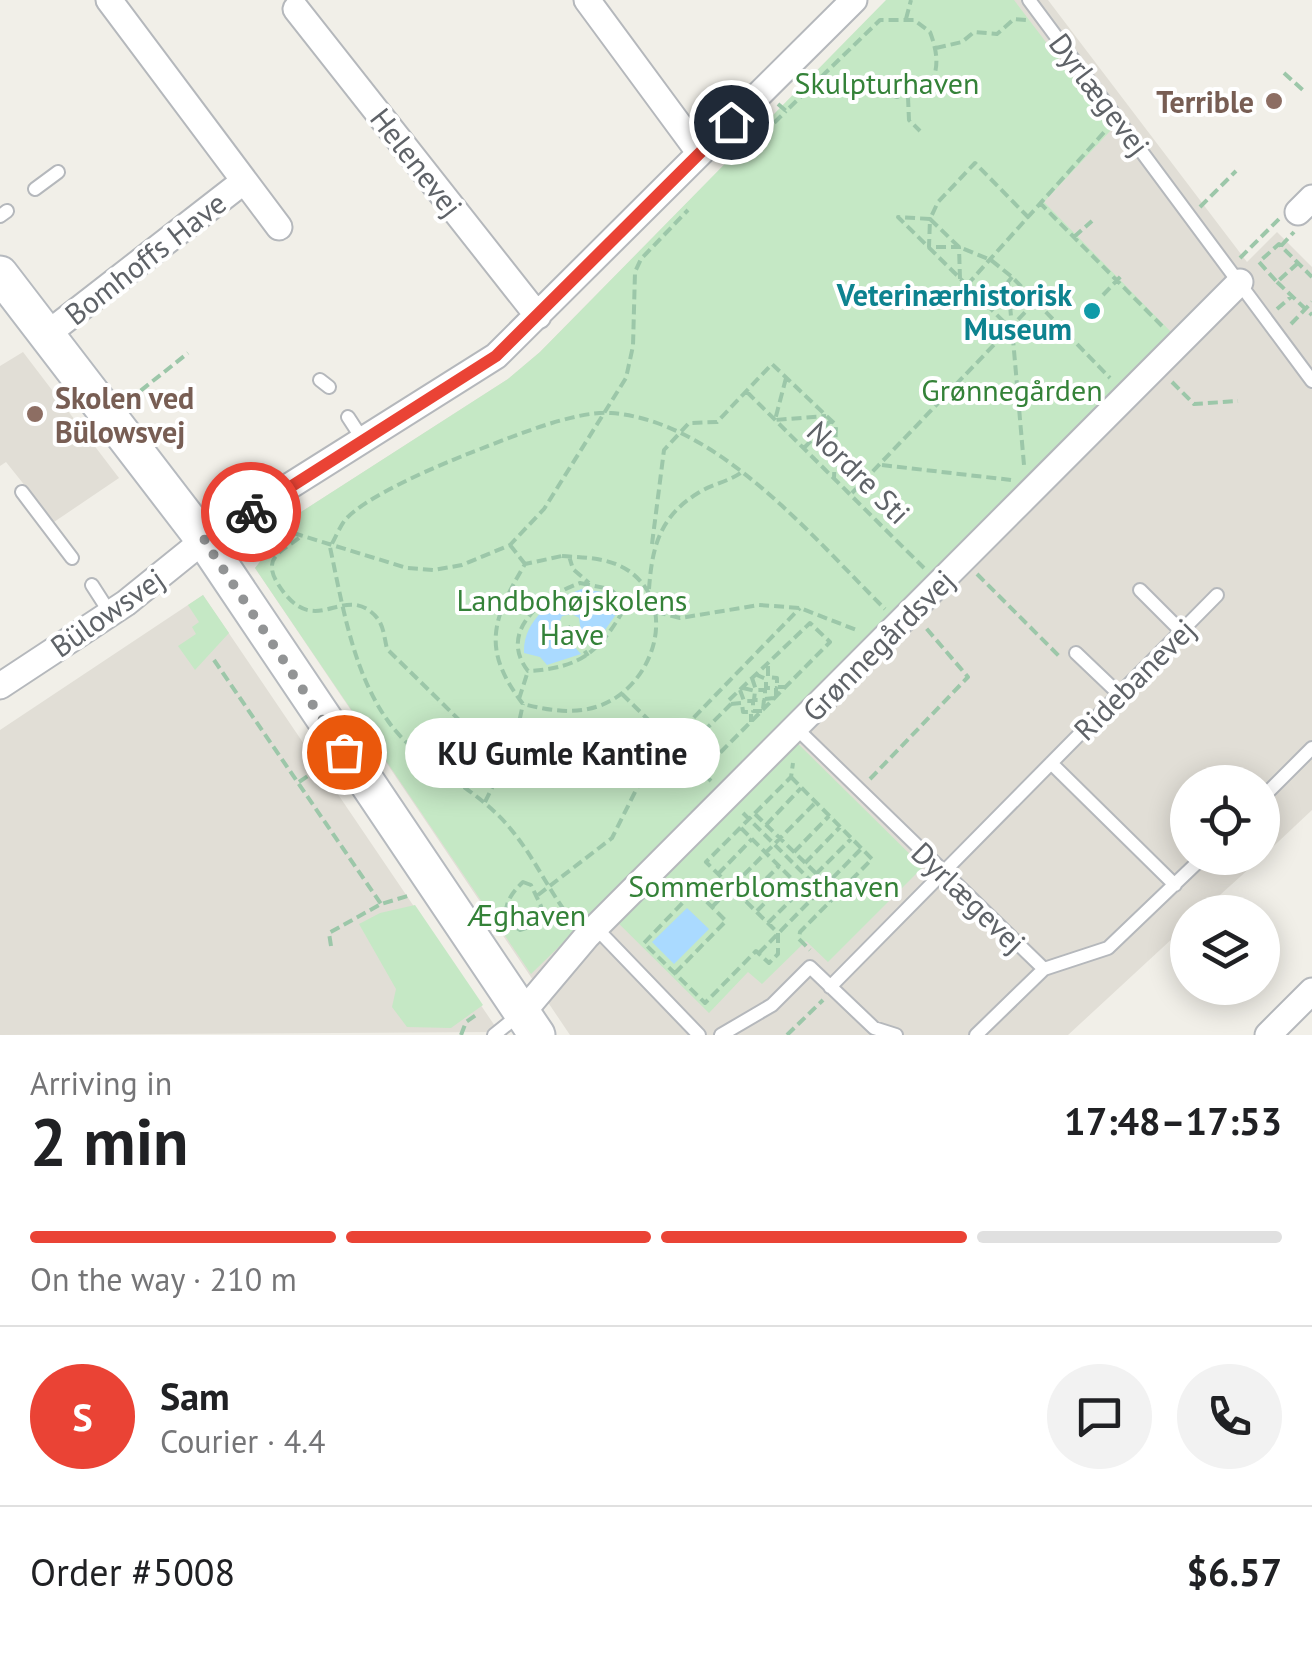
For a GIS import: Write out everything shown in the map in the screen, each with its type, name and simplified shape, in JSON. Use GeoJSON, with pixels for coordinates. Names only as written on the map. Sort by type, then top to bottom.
{"type":"FeatureCollection","features":[{"type":"Feature","properties":{"kind":"street","name":"Bomhoffs Have"},"geometry":{"type":"LineString","coordinates":[[109,0],[279,227]]}},
{"type":"Feature","properties":{"kind":"street"},"geometry":{"type":"LineString","coordinates":[[587,0],[699,152]]}},
{"type":"Feature","properties":{"kind":"street","name":"Bülowsvej"},"geometry":{"type":"LineString","coordinates":[[0,686],[110,613],[204,540],[496,356],[854,0]]}},
{"type":"Feature","properties":{"kind":"street","name":"Helenevej"},"geometry":{"type":"LineString","coordinates":[[296,8],[538,316]]}},
{"type":"Feature","properties":{"kind":"street","name":"Bomhoffs Have"},"geometry":{"type":"LineString","coordinates":[[46,334],[244,181]]}},
{"type":"Feature","properties":{"kind":"street"},"geometry":{"type":"LineString","coordinates":[[0,274],[204,540],[434,888],[530,1024]]}},
{"type":"Feature","properties":{"kind":"street","name":"Grønnegårdsvej"},"geometry":{"type":"LineString","coordinates":[[530,1024],[591,932],[1157,366],[1235,275]]}},
{"type":"Feature","properties":{"kind":"street"},"geometry":{"type":"LineString","coordinates":[[1268,1035],[1312,991]]}},
{"type":"Feature","properties":{"kind":"lane","name":"Dyrlægevej"},"geometry":{"type":"LineString","coordinates":[[1033,5],[1312,381]]}},
{"type":"Feature","properties":{"kind":"lane"},"geometry":{"type":"LineString","coordinates":[[35,189],[58,172]]}},
{"type":"Feature","properties":{"kind":"lane"},"geometry":{"type":"LineString","coordinates":[[348,417],[364,442]]}},
{"type":"Feature","properties":{"kind":"lane"},"geometry":{"type":"LineString","coordinates":[[22,492],[72,558]]}},
{"type":"Feature","properties":{"kind":"lane"},"geometry":{"type":"LineString","coordinates":[[92,585],[110,613]]}},
{"type":"Feature","properties":{"kind":"lane"},"geometry":{"type":"LineString","coordinates":[[1140,590],[1181,631]]}},
{"type":"Feature","properties":{"kind":"lane","name":"Ridebanevej"},"geometry":{"type":"LineString","coordinates":[[834,982],[1217,595]]}},
{"type":"Feature","properties":{"kind":"lane"},"geometry":{"type":"LineString","coordinates":[[1076,653],[1119,694]]}},
{"type":"Feature","properties":{"kind":"lane","name":"Dyrlægevej"},"geometry":{"type":"LineString","coordinates":[[796,728],[1044,969],[1108,948],[1184,875]]}},
{"type":"Feature","properties":{"kind":"lane"},"geometry":{"type":"LineString","coordinates":[[1280,780],[1312,748]]}},
{"type":"Feature","properties":{"kind":"lane","name":"Ridebanevej"},"geometry":{"type":"LineString","coordinates":[[1052,763],[1175,884]]}},
{"type":"Feature","properties":{"kind":"lane"},"geometry":{"type":"LineString","coordinates":[[591,932],[699,1035]]}},
{"type":"Feature","properties":{"kind":"lane"},"geometry":{"type":"LineString","coordinates":[[721,1035],[772,1005],[810,967],[834,982],[874,1028],[896,1035]]}},
{"type":"Feature","properties":{"kind":"lane"},"geometry":{"type":"LineString","coordinates":[[976,1035],[1044,969]]}},
{"type":"Feature","properties":{"kind":"lane"},"geometry":{"type":"LineString","coordinates":[[494,1035],[530,1024]]}},
{"type":"Feature","properties":{"kind":"path"},"geometry":{"type":"LineString","coordinates":[[906,19],[911,0]]}},
{"type":"Feature","properties":{"kind":"path"},"geometry":{"type":"LineString","coordinates":[[936,48],[962,42],[974,32],[998,34],[1014,19],[1027,20],[1033,5]]}},
{"type":"Feature","properties":{"kind":"path"},"geometry":{"type":"LineString","coordinates":[[753,144],[809,88],[873,24],[906,19],[920,22],[936,48],[935,77],[929,88],[908,96],[864,88],[809,88]]}},
{"type":"Feature","properties":{"kind":"path"},"geometry":{"type":"LineString","coordinates":[[1284,73],[1306,92]]}},
{"type":"Feature","properties":{"kind":"path"},"geometry":{"type":"LineString","coordinates":[[764,90],[786,111]]}},
{"type":"Feature","properties":{"kind":"path"},"geometry":{"type":"LineString","coordinates":[[908,96],[909,120],[920,131]]}},
{"type":"Feature","properties":{"kind":"path"},"geometry":{"type":"LineString","coordinates":[[967,286],[1118,118]]}},
{"type":"Feature","properties":{"kind":"path"},"geometry":{"type":"LineString","coordinates":[[929,247],[930,219],[938,202],[975,164],[1028,218]]}},
{"type":"Feature","properties":{"kind":"path"},"geometry":{"type":"LineString","coordinates":[[1190,217],[1236,171]]}},
{"type":"Feature","properties":{"kind":"path"},"geometry":{"type":"LineString","coordinates":[[1039,202],[1178,344]]}},
{"type":"Feature","properties":{"kind":"path"},"geometry":{"type":"LineString","coordinates":[[1235,275],[1262,236],[1284,214],[1305,205]]}},
{"type":"Feature","properties":{"kind":"path"},"geometry":{"type":"LineString","coordinates":[[246,546],[277,528],[299,538],[408,568],[434,570],[462,565],[510,544],[544,509],[608,412],[626,378],[633,346],[635,272],[641,260],[688,210]]}},
{"type":"Feature","properties":{"kind":"path"},"geometry":{"type":"LineString","coordinates":[[1010,328],[898,217],[930,219],[960,247],[991,260],[1128,395]]}},
{"type":"Feature","properties":{"kind":"path"},"geometry":{"type":"LineString","coordinates":[[1074,237],[1092,221]]}},
{"type":"Feature","properties":{"kind":"path"},"geometry":{"type":"LineString","coordinates":[[1262,236],[1274,248]]}},
{"type":"Feature","properties":{"kind":"path"},"geometry":{"type":"LineString","coordinates":[[1312,276],[1278,244],[1259,262],[1312,315]]}},
{"type":"Feature","properties":{"kind":"path"},"geometry":{"type":"LineString","coordinates":[[929,247],[960,247]]}},
{"type":"Feature","properties":{"kind":"path"},"geometry":{"type":"LineString","coordinates":[[960,247],[960,279]]}},
{"type":"Feature","properties":{"kind":"path"},"geometry":{"type":"LineString","coordinates":[[1277,282],[1298,263]]}},
{"type":"Feature","properties":{"kind":"path"},"geometry":{"type":"LineString","coordinates":[[1103,294],[1123,274]]}},
{"type":"Feature","properties":{"kind":"path"},"geometry":{"type":"LineString","coordinates":[[986,305],[1010,280]]}},
{"type":"Feature","properties":{"kind":"path"},"geometry":{"type":"LineString","coordinates":[[879,465],[1026,481],[1010,328],[1010,280]]}},
{"type":"Feature","properties":{"kind":"path"},"geometry":{"type":"LineString","coordinates":[[850,494],[1036,302]]}},
{"type":"Feature","properties":{"kind":"path"},"geometry":{"type":"LineString","coordinates":[[1280,336],[1312,302]]}},
{"type":"Feature","properties":{"kind":"path"},"geometry":{"type":"LineString","coordinates":[[108,416],[188,353]]}},
{"type":"Feature","properties":{"kind":"path"},"geometry":{"type":"LineString","coordinates":[[650,589],[628,570],[603,558],[569,556],[525,564],[504,600],[494,630],[503,678],[521,702],[556,712],[584,710],[622,694],[650,658],[657,632],[650,589],[662,458],[679,431],[700,420],[716,422],[772,364],[836,425],[834,478]]}},
{"type":"Feature","properties":{"kind":"path"},"geometry":{"type":"LineString","coordinates":[[1157,366],[1194,404],[1238,400]]}},
{"type":"Feature","properties":{"kind":"path"},"geometry":{"type":"LineString","coordinates":[[786,378],[775,420],[831,418]]}},
{"type":"Feature","properties":{"kind":"path","name":"Nordre Sti"},"geometry":{"type":"LineString","coordinates":[[747,392],[940,584]]}},
{"type":"Feature","properties":{"kind":"path"},"geometry":{"type":"LineString","coordinates":[[591,932],[547,890],[510,828],[485,802],[388,722],[368,684],[342,606],[330,547],[345,521],[448,462],[534,429],[608,412],[654,420],[679,431],[742,472],[968,677],[859,789]]}},
{"type":"Feature","properties":{"kind":"path"},"geometry":{"type":"LineString","coordinates":[[804,448],[831,418]]}},
{"type":"Feature","properties":{"kind":"path"},"geometry":{"type":"LineString","coordinates":[[652,544],[698,493],[742,472]]}},
{"type":"Feature","properties":{"kind":"path"},"geometry":{"type":"LineString","coordinates":[[299,538],[276,550],[272,560],[273,575],[280,588],[313,612],[325,614],[342,606],[366,608],[381,622],[387,649],[505,765]]}},
{"type":"Feature","properties":{"kind":"path"},"geometry":{"type":"LineString","coordinates":[[510,544],[525,564]]}},
{"type":"Feature","properties":{"kind":"path"},"geometry":{"type":"LineString","coordinates":[[569,556],[573,570],[589,583],[610,589],[627,604],[680,618],[759,604],[814,610],[863,633]]}},
{"type":"Feature","properties":{"kind":"path"},"geometry":{"type":"LineString","coordinates":[[963,560],[1068,666]]}},
{"type":"Feature","properties":{"kind":"path"},"geometry":{"type":"LineString","coordinates":[[485,802],[505,765],[528,671],[516,642],[520,626],[538,606],[562,589],[589,583]]}},
{"type":"Feature","properties":{"kind":"path"},"geometry":{"type":"LineString","coordinates":[[528,671],[549,670],[588,656],[600,647],[627,604]]}},
{"type":"Feature","properties":{"kind":"path"},"geometry":{"type":"LineString","coordinates":[[538,896],[612,838],[638,788],[670,742],[800,608]]}},
{"type":"Feature","properties":{"kind":"path"},"geometry":{"type":"LineString","coordinates":[[731,704],[728,701],[810,623],[814,610]]}},
{"type":"Feature","properties":{"kind":"path"},"geometry":{"type":"LineString","coordinates":[[702,772],[830,642],[810,623]]}},
{"type":"Feature","properties":{"kind":"path"},"geometry":{"type":"LineString","coordinates":[[568,626],[588,656]]}},
{"type":"Feature","properties":{"kind":"path"},"geometry":{"type":"LineString","coordinates":[[214,660],[380,904]]}},
{"type":"Feature","properties":{"kind":"path"},"geometry":{"type":"LineString","coordinates":[[762,710],[768,666]]}},
{"type":"Feature","properties":{"kind":"path"},"geometry":{"type":"LineString","coordinates":[[753,676],[777,678],[775,697]]}},
{"type":"Feature","properties":{"kind":"path"},"geometry":{"type":"LineString","coordinates":[[750,722],[753,676]]}},
{"type":"Feature","properties":{"kind":"path"},"geometry":{"type":"LineString","coordinates":[[741,688],[785,687]]}},
{"type":"Feature","properties":{"kind":"path"},"geometry":{"type":"LineString","coordinates":[[741,688],[743,712],[762,710]]}},
{"type":"Feature","properties":{"kind":"path"},"geometry":{"type":"LineString","coordinates":[[622,694],[830,901]]}},
{"type":"Feature","properties":{"kind":"path"},"geometry":{"type":"LineString","coordinates":[[682,753],[731,704],[775,697]]}},
{"type":"Feature","properties":{"kind":"path"},"geometry":{"type":"LineString","coordinates":[[759,953],[769,963],[778,954],[778,933],[706,862],[790,777],[795,755]]}},
{"type":"Feature","properties":{"kind":"path"},"geometry":{"type":"LineString","coordinates":[[787,1035],[826,998],[834,982],[799,939],[800,932],[872,859],[790,777]]}},
{"type":"Feature","properties":{"kind":"path"},"geometry":{"type":"LineString","coordinates":[[766,824],[801,788]]}},
{"type":"Feature","properties":{"kind":"path"},"geometry":{"type":"LineString","coordinates":[[712,907],[816,802]]}},
{"type":"Feature","properties":{"kind":"path"},"geometry":{"type":"LineString","coordinates":[[754,813],[826,884]]}},
{"type":"Feature","properties":{"kind":"path"},"geometry":{"type":"LineString","coordinates":[[794,852],[829,816]]}},
{"type":"Feature","properties":{"kind":"path"},"geometry":{"type":"LineString","coordinates":[[805,863],[840,827]]}},
{"type":"Feature","properties":{"kind":"path"},"geometry":{"type":"LineString","coordinates":[[740,828],[812,899]]}},
{"type":"Feature","properties":{"kind":"path"},"geometry":{"type":"LineString","coordinates":[[816,874],[852,838]]}},
{"type":"Feature","properties":{"kind":"path"},"geometry":{"type":"LineString","coordinates":[[718,874],[752,839]]}},
{"type":"Feature","properties":{"kind":"path"},"geometry":{"type":"LineString","coordinates":[[675,973],[726,920],[695,890],[644,943],[704,1003],[862,848]]}},
{"type":"Feature","properties":{"kind":"path"},"geometry":{"type":"LineString","coordinates":[[746,900],[779,866]]}},
{"type":"Feature","properties":{"kind":"path"},"geometry":{"type":"LineString","coordinates":[[757,912],[790,878]]}},
{"type":"Feature","properties":{"kind":"path"},"geometry":{"type":"LineString","coordinates":[[520,884],[532,886],[538,896],[540,911],[533,926],[520,930],[513,926],[506,907],[520,884]]}},
{"type":"Feature","properties":{"kind":"path"},"geometry":{"type":"LineString","coordinates":[[331,946],[330,933],[380,904],[434,888]]}},
{"type":"Feature","properties":{"kind":"path"},"geometry":{"type":"LineString","coordinates":[[768,922],[802,890]]}},
{"type":"Feature","properties":{"kind":"path"},"geometry":{"type":"LineString","coordinates":[[461,1035],[466,1022],[479,1014]]}},
{"type":"Feature","properties":{"kind":"shaded area","name":"Landbohøjskolens Have"},"geometry":{"type":"Polygon","coordinates":[[[887,0],[1048,0],[1247,262],[1277,232],[1312,267],[1312,810],[1280,840],[1280,765],[1170,765],[1170,875],[1242,875],[1220,895],[1170,895],[1170,941],[1068,1035],[570,1035],[255,568],[263,558],[259,539],[508,379],[540,352],[887,0]]]}},
{"type":"Feature","properties":{"kind":"shaded area","name":"Skolen ved Bülowsvej"},"geometry":{"type":"Polygon","coordinates":[[[23,352],[119,478],[54,522],[6,462],[0,466],[0,366],[23,352]]]}},
{"type":"Feature","properties":{"kind":"shaded area"},"geometry":{"type":"Polygon","coordinates":[[[203,595],[499,1032],[0,1035],[0,730],[203,595]]]}},
{"type":"Feature","properties":{"kind":"green space","name":"Landbohøjskolens Have"},"geometry":{"type":"Polygon","coordinates":[[[886,0],[1014,0],[1112,129],[1044,202],[1171,332],[780,726],[923,867],[828,962],[806,941],[762,984],[748,972],[709,1013],[601,906],[531,974],[255,568],[263,558],[259,539],[508,379],[540,352],[886,0]]]}},
{"type":"Feature","properties":{"kind":"green space"},"geometry":{"type":"Polygon","coordinates":[[[203,595],[229,633],[195,670],[178,646],[196,634],[192,627],[199,622],[188,605],[203,595]]]}},
{"type":"Feature","properties":{"kind":"green space"},"geometry":{"type":"Polygon","coordinates":[[[415,905],[483,1005],[451,1028],[407,1027],[392,1007],[396,989],[359,924],[380,913],[415,905]]]}},
{"type":"Feature","properties":{"kind":"water"},"geometry":{"type":"Polygon","coordinates":[[[582,589],[609,593],[608,603],[617,613],[593,647],[581,632],[579,618],[572,614],[562,616],[557,628],[581,654],[547,665],[540,657],[524,653],[528,630],[541,612],[582,589]]]}},
{"type":"Feature","properties":{"kind":"water"},"geometry":{"type":"Polygon","coordinates":[[[687,908],[709,929],[674,964],[652,942],[687,908]]]}},
{"type":"Feature","properties":{"kind":"way so far"},"geometry":{"type":"LineString","coordinates":[[251,512],[204,540],[344,752]]}},
{"type":"Feature","properties":{"kind":"place","name":"Terrible"},"geometry":{"type":"Point","coordinates":[1274,101]}},
{"type":"Feature","properties":{"kind":"place","name":"Veterinærhistorisk Museum"},"geometry":{"type":"Point","coordinates":[1092,311]}},
{"type":"Feature","properties":{"kind":"place","name":"Skolen ved Bülowsvej"},"geometry":{"type":"Point","coordinates":[35,414]}},
{"type":"Feature","properties":{"kind":"place","name":"KU Gumle Kantine"},"geometry":{"type":"Point","coordinates":[344,752]}},
{"type":"Feature","properties":{"kind":"route"},"geometry":{"type":"LineString","coordinates":[[251,512],[496,356],[731,122]]}},
{"type":"Feature","properties":{"kind":"park label","name":"Skulpturhaven"},"geometry":{"type":"Point","coordinates":[887,82]}},
{"type":"Feature","properties":{"kind":"park label","name":"Grønnegården"},"geometry":{"type":"Point","coordinates":[1012,389]}},
{"type":"Feature","properties":{"kind":"park label","name":"Sommerblomsthaven"},"geometry":{"type":"Point","coordinates":[764,885]}},
{"type":"Feature","properties":{"kind":"park label","name":"Æghaven"},"geometry":{"type":"Point","coordinates":[527,914]}}]}
